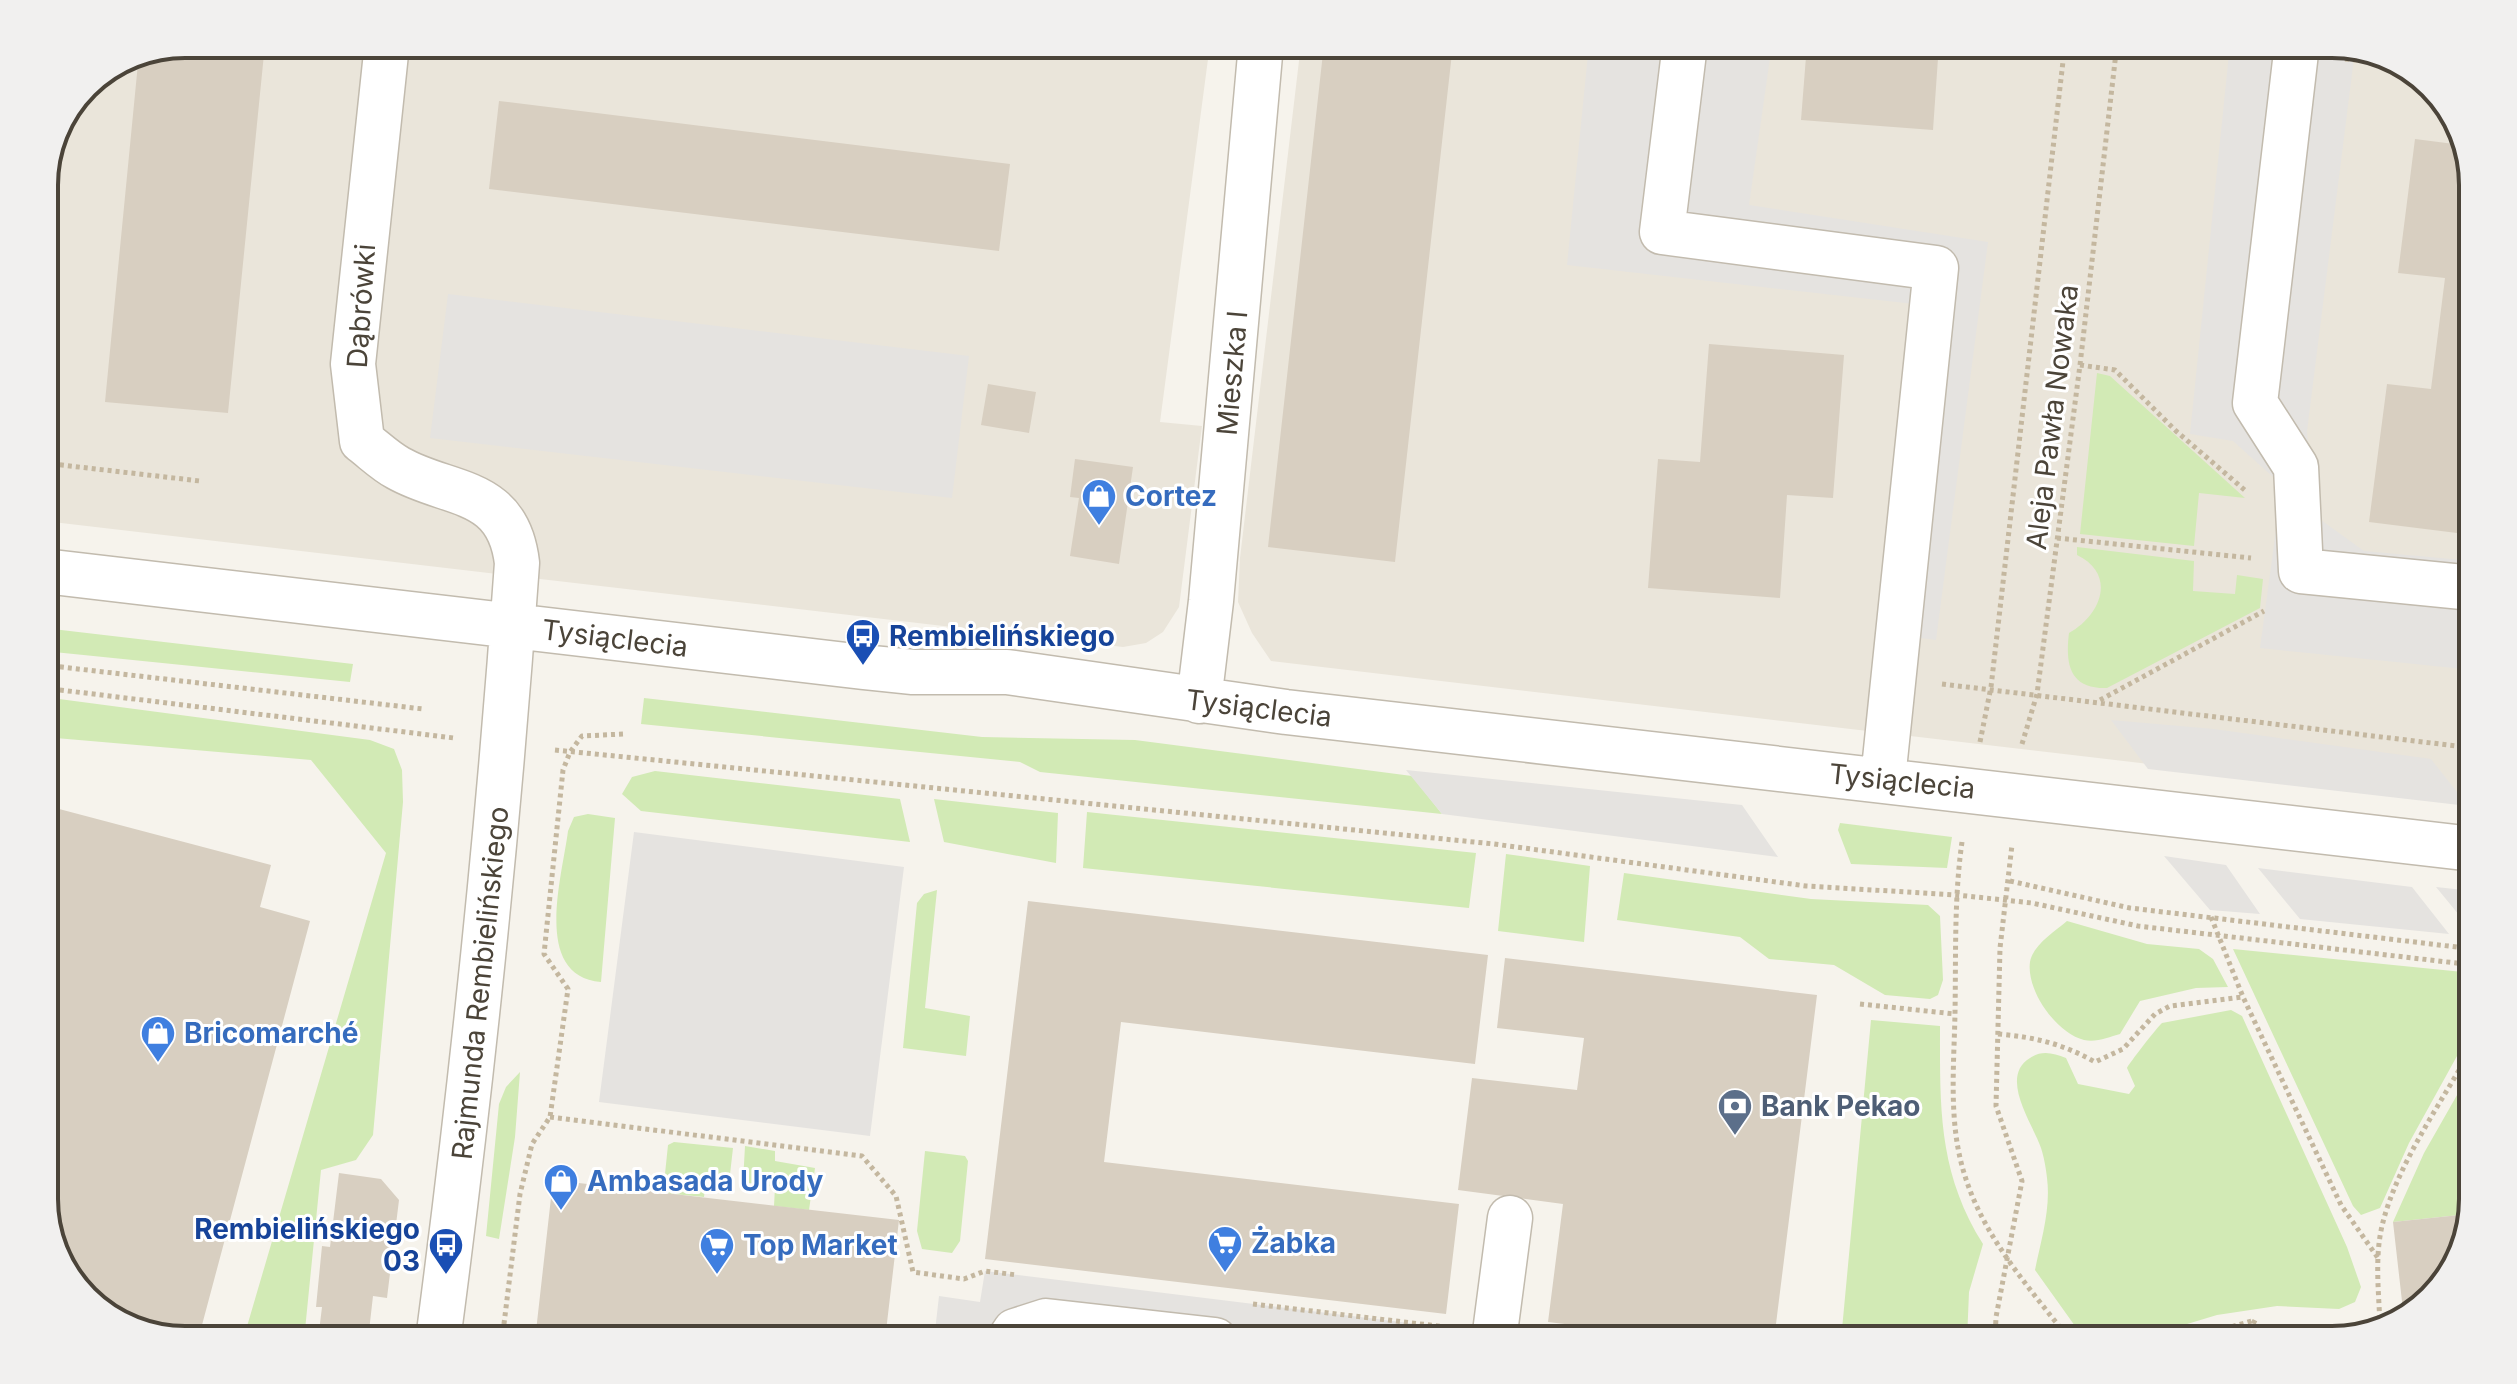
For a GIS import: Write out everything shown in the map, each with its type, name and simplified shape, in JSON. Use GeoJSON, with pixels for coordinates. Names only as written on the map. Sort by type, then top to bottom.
{"type":"FeatureCollection","features":[{"type":"Feature","properties":{"kind":"street","name":"Dąbrówki"},"geometry":{"type":"LineString","coordinates":[[386,58],[353,364],[362,441],[399,468],[449,485],[495,509],[515,548],[513,626]]}},
{"type":"Feature","properties":{"kind":"street","name":"Mieszka I"},"geometry":{"type":"LineString","coordinates":[[1199,701],[1211,601],[1260,58]]}},
{"type":"Feature","properties":{"kind":"street"},"geometry":{"type":"LineString","coordinates":[[1683,58],[1662,232],[1936,268],[1883,779]]}},
{"type":"Feature","properties":{"kind":"street"},"geometry":{"type":"LineString","coordinates":[[2295,58],[2255,403],[2296,467],[2301,571],[2459,587]]}},
{"type":"Feature","properties":{"kind":"street","name":"Tysiąclecia"},"geometry":{"type":"LineString","coordinates":[[58,573],[913,672],[1007,672],[1199,701],[2015,793],[2459,847]]}},
{"type":"Feature","properties":{"kind":"street","name":"Rajmunda Rembielińskiego"},"geometry":{"type":"LineString","coordinates":[[440,1326],[460,1182],[513,626]]}},
{"type":"Feature","properties":{"kind":"street"},"geometry":{"type":"LineString","coordinates":[[1496,1326],[1510,1218]]}},
{"type":"Feature","properties":{"kind":"street"},"geometry":{"type":"LineString","coordinates":[[1030,1326],[1046,1321],[1090,1326]]}},
{"type":"Feature","properties":{"kind":"path"},"geometry":{"type":"LineString","coordinates":[[1991,687],[2063,58]]}},
{"type":"Feature","properties":{"kind":"path","name":"Aleja Pawła Nowaka"},"geometry":{"type":"LineString","coordinates":[[1997,1326],[2022,1181],[1996,1106],[2000,948],[2010,881],[2015,793],[2021,748],[2037,694],[2080,365],[2115,58]]}},
{"type":"Feature","properties":{"kind":"path"},"geometry":{"type":"LineString","coordinates":[[2080,365],[2115,370],[2301,551]]}},
{"type":"Feature","properties":{"kind":"path"},"geometry":{"type":"LineString","coordinates":[[58,465],[200,481]]}},
{"type":"Feature","properties":{"kind":"path"},"geometry":{"type":"LineString","coordinates":[[2057,538],[2301,551]]}},
{"type":"Feature","properties":{"kind":"path"},"geometry":{"type":"LineString","coordinates":[[2100,700],[2264,611]]}},
{"type":"Feature","properties":{"kind":"path"},"geometry":{"type":"LineString","coordinates":[[58,667],[423,709]]}},
{"type":"Feature","properties":{"kind":"path"},"geometry":{"type":"LineString","coordinates":[[1893,680],[1991,687],[2459,746]]}},
{"type":"Feature","properties":{"kind":"path"},"geometry":{"type":"LineString","coordinates":[[58,690],[570,752],[1494,844],[1806,886],[1957,895],[2007,901],[2138,926],[2459,963]]}},
{"type":"Feature","properties":{"kind":"path"},"geometry":{"type":"LineString","coordinates":[[504,1326],[520,1194],[532,1144],[550,1117],[568,989],[544,954],[563,770],[570,752],[582,736],[624,734]]}},
{"type":"Feature","properties":{"kind":"path"},"geometry":{"type":"LineString","coordinates":[[1958,873],[1954,1128],[1965,1177],[1982,1217],[2009,1260],[2059,1326]]}},
{"type":"Feature","properties":{"kind":"path"},"geometry":{"type":"LineString","coordinates":[[2010,881],[2130,908],[2459,947]]}},
{"type":"Feature","properties":{"kind":"path"},"geometry":{"type":"LineString","coordinates":[[2211,917],[2243,997],[2341,1205],[2378,1258]]}},
{"type":"Feature","properties":{"kind":"path"},"geometry":{"type":"LineString","coordinates":[[1998,1034],[2034,1037],[2065,1045],[2095,1062],[2123,1049],[2155,1014],[2170,1006],[2243,997]]}},
{"type":"Feature","properties":{"kind":"path"},"geometry":{"type":"LineString","coordinates":[[1860,1004],[1955,1014]]}},
{"type":"Feature","properties":{"kind":"path"},"geometry":{"type":"LineString","coordinates":[[2380,1316],[2378,1258],[2383,1221],[2412,1154],[2459,1071]]}},
{"type":"Feature","properties":{"kind":"path"},"geometry":{"type":"LineString","coordinates":[[550,1117],[862,1156],[896,1196],[913,1272],[964,1279],[985,1271],[1031,1277]]}},
{"type":"Feature","properties":{"kind":"path"},"geometry":{"type":"LineString","coordinates":[[1249,1303],[1410,1326]]}},
{"type":"Feature","properties":{"kind":"path"},"geometry":{"type":"LineString","coordinates":[[2234,1326],[2255,1320],[2252,1326]]}},
{"type":"Feature","properties":{"kind":"shaded area"},"geometry":{"type":"Polygon","coordinates":[[[185,58],[1208,58],[1160,422],[1202,426],[1179,607],[1163,632],[1146,643],[1123,647],[58,523],[58,177],[62,152],[71,129],[101,89],[121,75],[160,60],[185,58]]]}},
{"type":"Feature","properties":{"kind":"shaded area"},"geometry":{"type":"Polygon","coordinates":[[[1299,58],[2349,59],[2388,71],[2416,89],[2438,114],[2452,144],[2459,177],[2459,800],[1271,661],[1252,633],[1238,602],[1240,558],[1299,58]]]}},
{"type":"Feature","properties":{"kind":"shaded area"},"geometry":{"type":"Polygon","coordinates":[[[1588,58],[1770,58],[1749,205],[1988,242],[1936,640],[1898,635],[1932,306],[1567,265],[1588,58]]]}},
{"type":"Feature","properties":{"kind":"shaded area"},"geometry":{"type":"Polygon","coordinates":[[[2229,58],[2354,60],[2307,431],[2314,515],[2364,551],[2459,560],[2459,669],[2260,648],[2282,485],[2233,441],[2190,434],[2229,58]]]}},
{"type":"Feature","properties":{"kind":"shaded area"},"geometry":{"type":"Polygon","coordinates":[[[448,294],[969,356],[952,498],[430,438],[448,294]]]}},
{"type":"Feature","properties":{"kind":"shaded area"},"geometry":{"type":"Polygon","coordinates":[[[2111,720],[2214,729],[2431,759],[2459,795],[2459,805],[2148,769],[2111,720]]]}},
{"type":"Feature","properties":{"kind":"shaded area"},"geometry":{"type":"Polygon","coordinates":[[[1406,770],[1742,805],[1778,857],[1442,814],[1406,770]]]}},
{"type":"Feature","properties":{"kind":"shaded area"},"geometry":{"type":"Polygon","coordinates":[[[634,832],[904,867],[870,1136],[599,1102],[634,832]]]}},
{"type":"Feature","properties":{"kind":"shaded area"},"geometry":{"type":"Polygon","coordinates":[[[2164,856],[2226,865],[2260,914],[2210,910],[2164,856]]]}},
{"type":"Feature","properties":{"kind":"shaded area"},"geometry":{"type":"Polygon","coordinates":[[[2258,868],[2412,887],[2449,934],[2300,919],[2258,868]]]}},
{"type":"Feature","properties":{"kind":"shaded area"},"geometry":{"type":"Polygon","coordinates":[[[2436,887],[2459,889],[2459,915],[2436,887]]]}},
{"type":"Feature","properties":{"kind":"shaded area"},"geometry":{"type":"Polygon","coordinates":[[[985,1271],[1433,1326],[936,1326],[939,1296],[980,1302],[985,1271]]]}},
{"type":"Feature","properties":{"kind":"green space"},"geometry":{"type":"Polygon","coordinates":[[[2097,373],[2110,376],[2245,498],[2199,493],[2194,546],[2080,534],[2097,373]]]}},
{"type":"Feature","properties":{"kind":"green space"},"geometry":{"type":"Polygon","coordinates":[[[2077,547],[2194,561],[2193,591],[2235,594],[2237,575],[2263,579],[2260,608],[2107,688],[2085,684],[2073,673],[2070,665],[2069,633],[2080,626],[2096,606],[2101,584],[2090,563],[2077,555],[2077,547]]]}},
{"type":"Feature","properties":{"kind":"green space"},"geometry":{"type":"Polygon","coordinates":[[[58,630],[353,664],[350,682],[58,652],[58,630]]]}},
{"type":"Feature","properties":{"kind":"green space"},"geometry":{"type":"Polygon","coordinates":[[[644,698],[982,737],[1135,740],[1412,776],[1442,814],[1040,772],[1020,762],[641,724],[644,698]]]}},
{"type":"Feature","properties":{"kind":"green space"},"geometry":{"type":"Polygon","coordinates":[[[58,699],[370,740],[394,749],[402,770],[403,802],[373,1135],[356,1160],[321,1170],[305,1326],[247,1326],[386,853],[311,760],[58,738],[58,699]]]}},
{"type":"Feature","properties":{"kind":"green space"},"geometry":{"type":"Polygon","coordinates":[[[655,771],[900,799],[910,842],[641,811],[622,794],[632,777],[655,771]]]}},
{"type":"Feature","properties":{"kind":"green space"},"geometry":{"type":"Polygon","coordinates":[[[934,799],[1058,813],[1056,863],[944,842],[934,799]]]}},
{"type":"Feature","properties":{"kind":"green space"},"geometry":{"type":"Polygon","coordinates":[[[1087,812],[1476,853],[1469,908],[1083,868],[1087,812]]]}},
{"type":"Feature","properties":{"kind":"green space"},"geometry":{"type":"Polygon","coordinates":[[[588,814],[615,818],[601,982],[580,976],[566,962],[559,944],[556,922],[568,831],[574,817],[588,814]]]}},
{"type":"Feature","properties":{"kind":"green space"},"geometry":{"type":"Polygon","coordinates":[[[1840,823],[1952,837],[1947,868],[1851,864],[1838,830],[1840,823]]]}},
{"type":"Feature","properties":{"kind":"green space"},"geometry":{"type":"Polygon","coordinates":[[[1506,854],[1590,866],[1584,942],[1498,931],[1506,854]]]}},
{"type":"Feature","properties":{"kind":"green space"},"geometry":{"type":"Polygon","coordinates":[[[1624,873],[1811,899],[1928,905],[1940,916],[1943,980],[1938,995],[1930,999],[1885,995],[1834,965],[1769,959],[1740,937],[1617,920],[1624,873]]]}},
{"type":"Feature","properties":{"kind":"green space"},"geometry":{"type":"Polygon","coordinates":[[[937,890],[925,1008],[970,1016],[966,1056],[903,1048],[917,903],[924,894],[937,890]]]}},
{"type":"Feature","properties":{"kind":"green space"},"geometry":{"type":"Polygon","coordinates":[[[2067,921],[2147,944],[2199,949],[2213,959],[2228,987],[2196,988],[2140,1001],[2120,1034],[2093,1041],[2073,1036],[2045,1009],[2030,973],[2035,950],[2067,921]]]}},
{"type":"Feature","properties":{"kind":"green space"},"geometry":{"type":"Polygon","coordinates":[[[2233,949],[2459,972],[2459,1052],[2409,1143],[2380,1208],[2361,1215],[2353,1206],[2233,949]]]}},
{"type":"Feature","properties":{"kind":"green space"},"geometry":{"type":"Polygon","coordinates":[[[2231,1010],[2242,1016],[2347,1247],[2361,1287],[2355,1302],[2339,1309],[2277,1306],[2217,1315],[2180,1326],[2075,1326],[2035,1270],[2045,1224],[2048,1190],[2042,1152],[2018,1089],[2017,1077],[2021,1066],[2039,1054],[2057,1055],[2066,1058],[2078,1084],[2129,1094],[2135,1086],[2127,1068],[2162,1023],[2231,1010]]]}},
{"type":"Feature","properties":{"kind":"green space"},"geometry":{"type":"Polygon","coordinates":[[[1871,1020],[1940,1026],[1940,1085],[1950,1165],[1957,1191],[1983,1244],[1969,1292],[1968,1326],[1842,1326],[1871,1020]]]}},
{"type":"Feature","properties":{"kind":"green space"},"geometry":{"type":"Polygon","coordinates":[[[520,1072],[515,1137],[499,1239],[486,1236],[499,1104],[506,1087],[520,1072]]]}},
{"type":"Feature","properties":{"kind":"green space"},"geometry":{"type":"Polygon","coordinates":[[[2459,1092],[2458,1215],[2393,1222],[2424,1153],[2459,1092]]]}},
{"type":"Feature","properties":{"kind":"green space"},"geometry":{"type":"Polygon","coordinates":[[[674,1142],[733,1148],[729,1183],[706,1180],[704,1197],[663,1193],[668,1145],[674,1142]]]}},
{"type":"Feature","properties":{"kind":"green space"},"geometry":{"type":"Polygon","coordinates":[[[745,1146],[775,1151],[775,1161],[815,1168],[809,1210],[774,1206],[775,1187],[743,1182],[745,1146]]]}},
{"type":"Feature","properties":{"kind":"green space"},"geometry":{"type":"Polygon","coordinates":[[[925,1151],[965,1156],[968,1161],[960,1241],[952,1253],[922,1249],[917,1231],[925,1151]]]}},
{"type":"Feature","properties":{"kind":"building"},"geometry":{"type":"Polygon","coordinates":[[[185,58],[264,58],[228,413],[105,402],[138,68],[160,60],[185,58]]]}},
{"type":"Feature","properties":{"kind":"building"},"geometry":{"type":"Polygon","coordinates":[[[1322,58],[1451,58],[1395,562],[1268,547],[1322,58]]]}},
{"type":"Feature","properties":{"kind":"building"},"geometry":{"type":"Polygon","coordinates":[[[1806,58],[1938,58],[1933,130],[1801,120],[1806,58]]]}},
{"type":"Feature","properties":{"kind":"building"},"geometry":{"type":"Polygon","coordinates":[[[499,101],[1010,164],[999,251],[489,189],[499,101]]]}},
{"type":"Feature","properties":{"kind":"building"},"geometry":{"type":"Polygon","coordinates":[[[2415,139],[2452,144],[2459,177],[2459,533],[2369,522],[2387,384],[2431,389],[2445,278],[2398,273],[2415,139]]]}},
{"type":"Feature","properties":{"kind":"building"},"geometry":{"type":"Polygon","coordinates":[[[1709,344],[1844,355],[1833,498],[1787,495],[1780,598],[1648,588],[1658,459],[1700,462],[1709,344]]]}},
{"type":"Feature","properties":{"kind":"building"},"geometry":{"type":"Polygon","coordinates":[[[988,384],[1036,392],[1029,433],[981,425],[988,384]]]}},
{"type":"Feature","properties":{"kind":"building","name":"Cortez"},"geometry":{"type":"Polygon","coordinates":[[[1075,459],[1133,467],[1119,564],[1070,556],[1079,498],[1070,497],[1075,459]]]}},
{"type":"Feature","properties":{"kind":"building","name":"Bricomarché"},"geometry":{"type":"Polygon","coordinates":[[[58,809],[271,865],[260,907],[310,921],[202,1326],[160,1324],[129,1313],[114,1305],[89,1283],[71,1255],[60,1224],[58,809]]]}},
{"type":"Feature","properties":{"kind":"building"},"geometry":{"type":"Polygon","coordinates":[[[1028,901],[1488,955],[1475,1064],[1121,1022],[1104,1162],[1459,1204],[1446,1314],[985,1259],[1028,901]]]}},
{"type":"Feature","properties":{"kind":"building"},"geometry":{"type":"Polygon","coordinates":[[[1505,958],[1817,995],[1776,1326],[1581,1326],[1548,1322],[1563,1204],[1458,1190],[1472,1078],[1577,1090],[1584,1038],[1497,1028],[1505,958]]]}},
{"type":"Feature","properties":{"kind":"building"},"geometry":{"type":"Polygon","coordinates":[[[339,1173],[381,1179],[399,1200],[387,1298],[373,1296],[370,1326],[320,1326],[322,1307],[316,1307],[322,1246],[330,1247],[339,1173]]]}},
{"type":"Feature","properties":{"kind":"building","name":"Top Market"},"geometry":{"type":"Polygon","coordinates":[[[553,1180],[899,1220],[887,1326],[537,1326],[553,1180]]]}},
{"type":"Feature","properties":{"kind":"building"},"geometry":{"type":"Polygon","coordinates":[[[2458,1215],[2452,1240],[2438,1270],[2402,1305],[2393,1222],[2458,1215]]]}},
{"type":"Feature","properties":{"kind":"place","name":"Cortez"},"geometry":{"type":"Point","coordinates":[1099,527]}},
{"type":"Feature","properties":{"kind":"place","name":"Rembielińskiego"},"geometry":{"type":"Point","coordinates":[863,667]}},
{"type":"Feature","properties":{"kind":"place","name":"Bricomarché"},"geometry":{"type":"Point","coordinates":[158,1064]}},
{"type":"Feature","properties":{"kind":"place","name":"Bank Pekao"},"geometry":{"type":"Point","coordinates":[1735,1137]}},
{"type":"Feature","properties":{"kind":"place","name":"Ambasada Urody"},"geometry":{"type":"Point","coordinates":[561,1212]}},
{"type":"Feature","properties":{"kind":"place","name":"Żabka"},"geometry":{"type":"Point","coordinates":[1225,1274]}},
{"type":"Feature","properties":{"kind":"place","name":"Rembielińskiego 03"},"geometry":{"type":"Point","coordinates":[446,1276]}},
{"type":"Feature","properties":{"kind":"place","name":"Top Market"},"geometry":{"type":"Point","coordinates":[717,1276]}}]}
